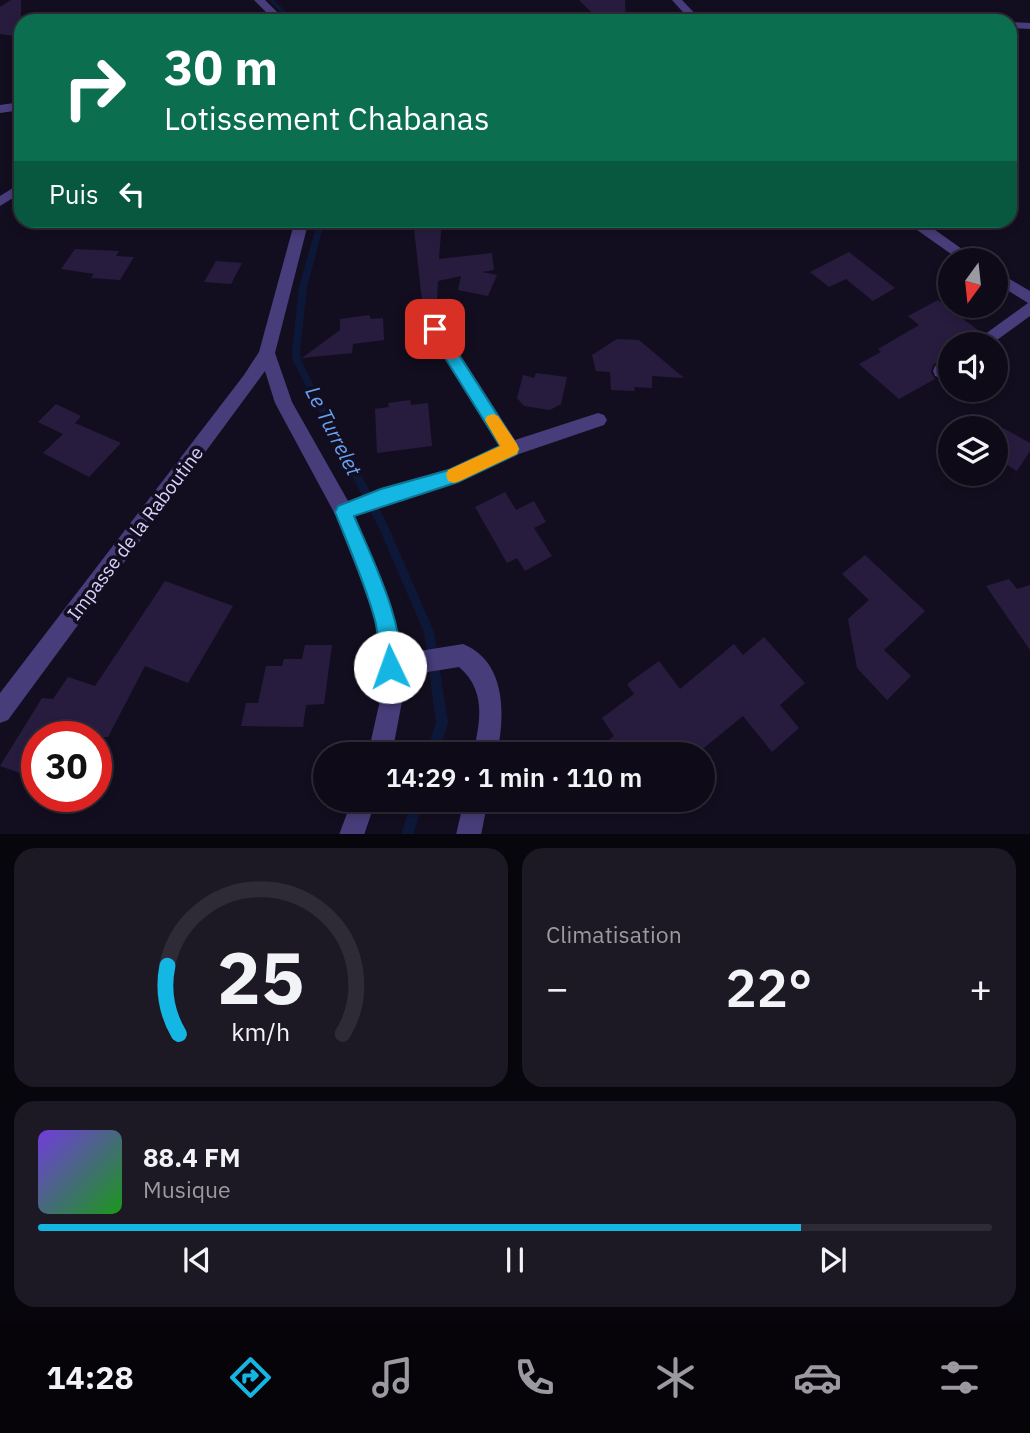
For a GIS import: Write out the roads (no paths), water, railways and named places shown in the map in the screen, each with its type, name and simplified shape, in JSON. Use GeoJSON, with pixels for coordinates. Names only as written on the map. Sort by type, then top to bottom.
{"type":"FeatureCollection","features":[{"type":"Feature","properties":{"kind":"street"},"geometry":{"type":"LineString","coordinates":[[259,0],[274,14]]}},
{"type":"Feature","properties":{"kind":"street"},"geometry":{"type":"LineString","coordinates":[[677,0],[691,14]]}},
{"type":"Feature","properties":{"kind":"street","name":"Impasse de la Raboutine"},"geometry":{"type":"LineString","coordinates":[[0,712],[250,380],[267,353],[300,228]]}},
{"type":"Feature","properties":{"kind":"street"},"geometry":{"type":"LineString","coordinates":[[922,228],[952,248]]}},
{"type":"Feature","properties":{"kind":"street"},"geometry":{"type":"LineString","coordinates":[[1008,284],[1030,298]]}},
{"type":"Feature","properties":{"kind":"street"},"geometry":{"type":"LineString","coordinates":[[996,332],[1030,308]]}},
{"type":"Feature","properties":{"kind":"street"},"geometry":{"type":"LineString","coordinates":[[435,329],[511,449]]}},
{"type":"Feature","properties":{"kind":"street"},"geometry":{"type":"LineString","coordinates":[[267,353],[284,403],[353,508],[389,637],[400,665],[382,742]]}},
{"type":"Feature","properties":{"kind":"street"},"geometry":{"type":"LineString","coordinates":[[353,508],[381,497],[452,477],[511,449],[598,420]]}},
{"type":"Feature","properties":{"kind":"street"},"geometry":{"type":"LineString","coordinates":[[400,665],[463,655],[477,665],[489,684],[491,729],[488,742]]}},
{"type":"Feature","properties":{"kind":"street"},"geometry":{"type":"LineString","coordinates":[[351,834],[360,812]]}},
{"type":"Feature","properties":{"kind":"street"},"geometry":{"type":"LineString","coordinates":[[468,834],[473,812]]}},
{"type":"Feature","properties":{"kind":"waterway","name":"Le Turrelet"},"geometry":{"type":"LineString","coordinates":[[271,0],[285,14]]}},
{"type":"Feature","properties":{"kind":"waterway","name":"Le Turrelet"},"geometry":{"type":"LineString","coordinates":[[320,228],[303,287],[297,361],[384,527],[429,632],[442,723],[436,742]]}},
{"type":"Feature","properties":{"kind":"waterway","name":"Le Turrelet"},"geometry":{"type":"LineString","coordinates":[[407,834],[414,812]]}}]}
